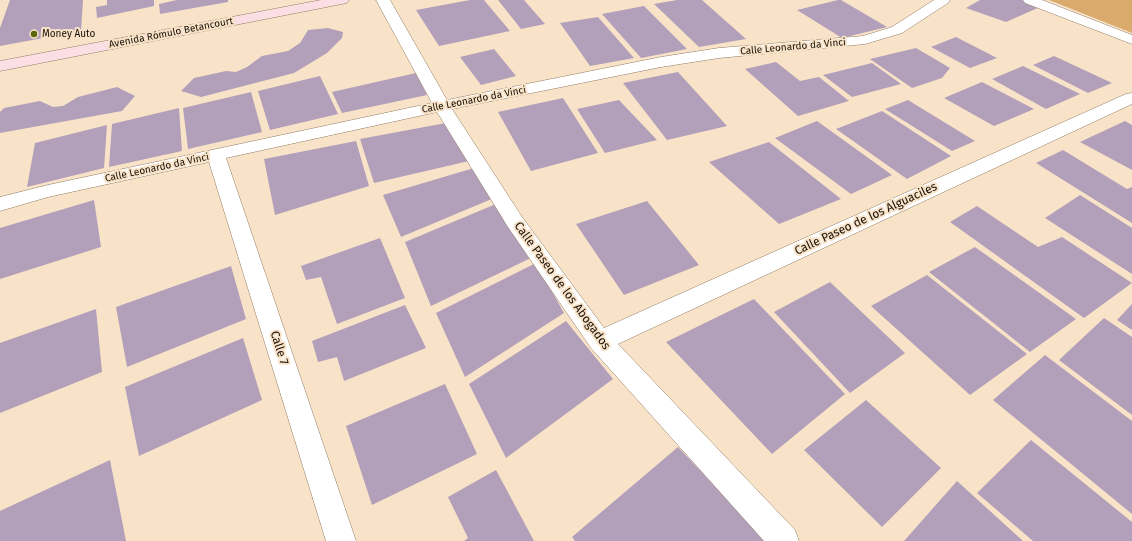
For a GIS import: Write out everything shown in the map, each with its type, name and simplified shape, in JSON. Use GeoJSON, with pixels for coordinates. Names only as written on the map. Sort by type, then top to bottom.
{"type":"FeatureCollection","features":[{"type":"Feature","properties":{"kind":"main road","name":"Avenida Rómulo Betancourt"},"geometry":{"type":"LineString","coordinates":[[0,54],[280,0]]}},
{"type":"Feature","properties":{"kind":"main road","name":"Avenida Rómulo Betancourt"},"geometry":{"type":"LineString","coordinates":[[0,66],[342,0]]}},
{"type":"Feature","properties":{"kind":"street","name":"Calle Paseo de los Abogados"},"geometry":{"type":"LineString","coordinates":[[383,0],[442,107],[514,222],[600,341],[784,541]]}},
{"type":"Feature","properties":{"kind":"street","name":"Calle Leonardo da Vinci"},"geometry":{"type":"LineString","coordinates":[[0,204],[48,191],[364,122],[675,60],[719,53],[865,40],[897,30],[943,0]]}},
{"type":"Feature","properties":{"kind":"street"},"geometry":{"type":"LineString","coordinates":[[1030,0],[1132,40]]}},
{"type":"Feature","properties":{"kind":"street","name":"Calle Paseo de los Alguaciles"},"geometry":{"type":"LineString","coordinates":[[600,341],[1132,98]]}},
{"type":"Feature","properties":{"kind":"street","name":"Calle 7"},"geometry":{"type":"LineString","coordinates":[[216,155],[341,541]]}},
{"type":"Feature","properties":{"kind":"shaded area"},"geometry":{"type":"Polygon","coordinates":[[[1049,0],[1132,0],[1132,33],[1049,0]]]}},
{"type":"Feature","properties":{"kind":"building"},"geometry":{"type":"Polygon","coordinates":[[[10,0],[83,0],[81,31],[0,46],[0,28],[10,0]]]}},
{"type":"Feature","properties":{"kind":"building"},"geometry":{"type":"Polygon","coordinates":[[[107,0],[154,0],[154,6],[97,18],[96,7],[107,5],[107,0]]]}},
{"type":"Feature","properties":{"kind":"building"},"geometry":{"type":"Polygon","coordinates":[[[177,0],[228,0],[228,2],[160,14],[159,4],[177,0]]]}},
{"type":"Feature","properties":{"kind":"building"},"geometry":{"type":"Polygon","coordinates":[[[470,0],[484,0],[510,31],[439,46],[416,10],[470,0]]]}},
{"type":"Feature","properties":{"kind":"building"},"geometry":{"type":"Polygon","coordinates":[[[498,0],[524,0],[545,24],[521,29],[498,0]]]}},
{"type":"Feature","properties":{"kind":"building"},"geometry":{"type":"Polygon","coordinates":[[[677,0],[702,0],[746,39],[699,47],[654,4],[677,0]]]}},
{"type":"Feature","properties":{"kind":"building"},"geometry":{"type":"Polygon","coordinates":[[[841,0],[887,27],[842,38],[797,10],[841,0]]]}},
{"type":"Feature","properties":{"kind":"building"},"geometry":{"type":"Polygon","coordinates":[[[980,0],[1022,0],[1040,7],[1006,22],[966,8],[980,0]]]}},
{"type":"Feature","properties":{"kind":"building"},"geometry":{"type":"Polygon","coordinates":[[[644,6],[687,49],[641,58],[602,14],[644,6]]]}},
{"type":"Feature","properties":{"kind":"building"},"geometry":{"type":"Polygon","coordinates":[[[598,17],[634,58],[590,66],[560,23],[598,17]]]}},
{"type":"Feature","properties":{"kind":"building"},"geometry":{"type":"Polygon","coordinates":[[[328,28],[343,32],[342,38],[327,53],[294,73],[201,97],[181,91],[194,78],[226,71],[236,72],[247,67],[262,56],[288,51],[300,43],[308,30],[328,28]]]}},
{"type":"Feature","properties":{"kind":"building"},"geometry":{"type":"Polygon","coordinates":[[[956,37],[997,58],[970,68],[931,47],[956,37]]]}},
{"type":"Feature","properties":{"kind":"building"},"geometry":{"type":"Polygon","coordinates":[[[916,48],[950,68],[942,78],[912,88],[870,59],[916,48]]]}},
{"type":"Feature","properties":{"kind":"building"},"geometry":{"type":"Polygon","coordinates":[[[494,49],[516,76],[481,85],[460,57],[494,49]]]}},
{"type":"Feature","properties":{"kind":"building"},"geometry":{"type":"Polygon","coordinates":[[[1054,56],[1112,83],[1088,93],[1033,65],[1054,56]]]}},
{"type":"Feature","properties":{"kind":"building"},"geometry":{"type":"Polygon","coordinates":[[[776,62],[800,81],[819,77],[849,101],[798,116],[745,69],[776,62]]]}},
{"type":"Feature","properties":{"kind":"building"},"geometry":{"type":"Polygon","coordinates":[[[872,63],[901,84],[852,97],[823,75],[872,63]]]}},
{"type":"Feature","properties":{"kind":"building"},"geometry":{"type":"Polygon","coordinates":[[[1023,66],[1080,94],[1046,109],[992,79],[1023,66]]]}},
{"type":"Feature","properties":{"kind":"building"},"geometry":{"type":"Polygon","coordinates":[[[678,72],[727,126],[667,140],[623,83],[678,72]]]}},
{"type":"Feature","properties":{"kind":"building"},"geometry":{"type":"Polygon","coordinates":[[[416,73],[427,95],[342,113],[332,92],[416,73]]]}},
{"type":"Feature","properties":{"kind":"building"},"geometry":{"type":"Polygon","coordinates":[[[320,76],[338,114],[270,130],[258,91],[320,76]]]}},
{"type":"Feature","properties":{"kind":"building"},"geometry":{"type":"Polygon","coordinates":[[[982,82],[1034,109],[994,126],[944,98],[982,82]]]}},
{"type":"Feature","properties":{"kind":"building"},"geometry":{"type":"Polygon","coordinates":[[[117,87],[135,96],[122,111],[0,133],[0,112],[4,108],[40,101],[53,107],[63,106],[78,97],[117,87]]]}},
{"type":"Feature","properties":{"kind":"building"},"geometry":{"type":"Polygon","coordinates":[[[251,92],[262,132],[188,149],[183,108],[251,92]]]}},
{"type":"Feature","properties":{"kind":"building"},"geometry":{"type":"Polygon","coordinates":[[[563,98],[598,153],[531,171],[498,112],[563,98]]]}},
{"type":"Feature","properties":{"kind":"building"},"geometry":{"type":"Polygon","coordinates":[[[619,100],[657,140],[605,153],[577,109],[619,100]]]}},
{"type":"Feature","properties":{"kind":"building"},"geometry":{"type":"Polygon","coordinates":[[[908,100],[975,141],[952,151],[885,109],[908,100]]]}},
{"type":"Feature","properties":{"kind":"building"},"geometry":{"type":"Polygon","coordinates":[[[179,108],[182,151],[109,167],[112,124],[179,108]]]}},
{"type":"Feature","properties":{"kind":"building"},"geometry":{"type":"Polygon","coordinates":[[[882,111],[951,156],[907,179],[836,129],[882,111]]]}},
{"type":"Feature","properties":{"kind":"building"},"geometry":{"type":"Polygon","coordinates":[[[817,121],[892,175],[851,194],[775,138],[817,121]]]}},
{"type":"Feature","properties":{"kind":"building"},"geometry":{"type":"Polygon","coordinates":[[[1125,121],[1132,125],[1132,170],[1080,142],[1125,121]]]}},
{"type":"Feature","properties":{"kind":"building"},"geometry":{"type":"Polygon","coordinates":[[[446,123],[469,161],[374,183],[360,139],[446,123]]]}},
{"type":"Feature","properties":{"kind":"building"},"geometry":{"type":"Polygon","coordinates":[[[107,125],[104,168],[27,187],[35,143],[107,125]]]}},
{"type":"Feature","properties":{"kind":"building"},"geometry":{"type":"Polygon","coordinates":[[[356,141],[369,186],[275,215],[264,159],[356,141]]]}},
{"type":"Feature","properties":{"kind":"building"},"geometry":{"type":"Polygon","coordinates":[[[769,142],[841,199],[779,224],[709,162],[769,142]]]}},
{"type":"Feature","properties":{"kind":"building"},"geometry":{"type":"Polygon","coordinates":[[[1063,150],[1127,189],[1132,187],[1132,223],[1036,163],[1063,150]]]}},
{"type":"Feature","properties":{"kind":"building"},"geometry":{"type":"Polygon","coordinates":[[[474,168],[494,198],[401,237],[383,195],[474,168]]]}},
{"type":"Feature","properties":{"kind":"building"},"geometry":{"type":"Polygon","coordinates":[[[1080,195],[1132,228],[1132,274],[1045,218],[1080,195]]]}},
{"type":"Feature","properties":{"kind":"building"},"geometry":{"type":"Polygon","coordinates":[[[94,200],[101,247],[0,279],[0,228],[94,200]]]}},
{"type":"Feature","properties":{"kind":"building"},"geometry":{"type":"Polygon","coordinates":[[[647,201],[699,265],[624,295],[576,224],[647,201]]]}},
{"type":"Feature","properties":{"kind":"building"},"geometry":{"type":"Polygon","coordinates":[[[496,204],[535,256],[431,306],[405,242],[496,204]]]}},
{"type":"Feature","properties":{"kind":"building"},"geometry":{"type":"Polygon","coordinates":[[[977,206],[1038,247],[1062,237],[1132,283],[1084,318],[950,222],[977,206]]]}},
{"type":"Feature","properties":{"kind":"building"},"geometry":{"type":"Polygon","coordinates":[[[380,238],[405,298],[337,324],[321,277],[306,280],[301,266],[380,238]]]}},
{"type":"Feature","properties":{"kind":"building"},"geometry":{"type":"Polygon","coordinates":[[[975,247],[1076,319],[1030,352],[929,272],[975,247]]]}},
{"type":"Feature","properties":{"kind":"building"},"geometry":{"type":"Polygon","coordinates":[[[536,263],[564,313],[465,377],[436,313],[536,263]]]}},
{"type":"Feature","properties":{"kind":"building"},"geometry":{"type":"Polygon","coordinates":[[[231,266],[246,319],[127,367],[116,307],[231,266]]]}},
{"type":"Feature","properties":{"kind":"building"},"geometry":{"type":"Polygon","coordinates":[[[927,275],[1027,354],[970,395],[871,306],[927,275]]]}},
{"type":"Feature","properties":{"kind":"building"},"geometry":{"type":"Polygon","coordinates":[[[830,282],[905,353],[850,393],[774,312],[830,282]]]}},
{"type":"Feature","properties":{"kind":"building"},"geometry":{"type":"Polygon","coordinates":[[[754,299],[845,394],[772,454],[666,342],[754,299]]]}},
{"type":"Feature","properties":{"kind":"building"},"geometry":{"type":"Polygon","coordinates":[[[1132,304],[1132,330],[1117,320],[1132,304]]]}},
{"type":"Feature","properties":{"kind":"building"},"geometry":{"type":"Polygon","coordinates":[[[405,305],[426,348],[344,381],[337,357],[318,362],[312,341],[405,305]]]}},
{"type":"Feature","properties":{"kind":"building"},"geometry":{"type":"Polygon","coordinates":[[[96,309],[102,372],[0,413],[0,343],[96,309]]]}},
{"type":"Feature","properties":{"kind":"building"},"geometry":{"type":"Polygon","coordinates":[[[1104,318],[1132,337],[1132,415],[1059,360],[1104,318]]]}},
{"type":"Feature","properties":{"kind":"building"},"geometry":{"type":"Polygon","coordinates":[[[566,321],[613,379],[506,458],[469,384],[566,321]]]}},
{"type":"Feature","properties":{"kind":"building"},"geometry":{"type":"Polygon","coordinates":[[[243,338],[262,400],[139,456],[125,387],[243,338]]]}},
{"type":"Feature","properties":{"kind":"building"},"geometry":{"type":"Polygon","coordinates":[[[1045,355],[1132,421],[1132,514],[993,400],[1045,355]]]}},
{"type":"Feature","properties":{"kind":"building"},"geometry":{"type":"Polygon","coordinates":[[[445,384],[477,454],[372,505],[346,426],[445,384]]]}},
{"type":"Feature","properties":{"kind":"building"},"geometry":{"type":"Polygon","coordinates":[[[866,400],[941,468],[882,527],[804,450],[866,400]]]}},
{"type":"Feature","properties":{"kind":"building"},"geometry":{"type":"Polygon","coordinates":[[[1031,440],[1132,522],[1132,541],[1033,541],[977,493],[1031,440]]]}},
{"type":"Feature","properties":{"kind":"building"},"geometry":{"type":"Polygon","coordinates":[[[678,447],[767,541],[575,541],[572,537],[678,447]]]}},
{"type":"Feature","properties":{"kind":"building"},"geometry":{"type":"Polygon","coordinates":[[[110,460],[126,541],[0,541],[0,511],[110,460]]]}},
{"type":"Feature","properties":{"kind":"building"},"geometry":{"type":"Polygon","coordinates":[[[496,470],[534,541],[464,541],[468,538],[448,497],[496,470]]]}},
{"type":"Feature","properties":{"kind":"building"},"geometry":{"type":"Polygon","coordinates":[[[957,481],[1023,541],[904,541],[957,481]]]}},
{"type":"Feature","properties":{"kind":"place","name":"Money Auto"},"geometry":{"type":"Point","coordinates":[34,34]}}]}
